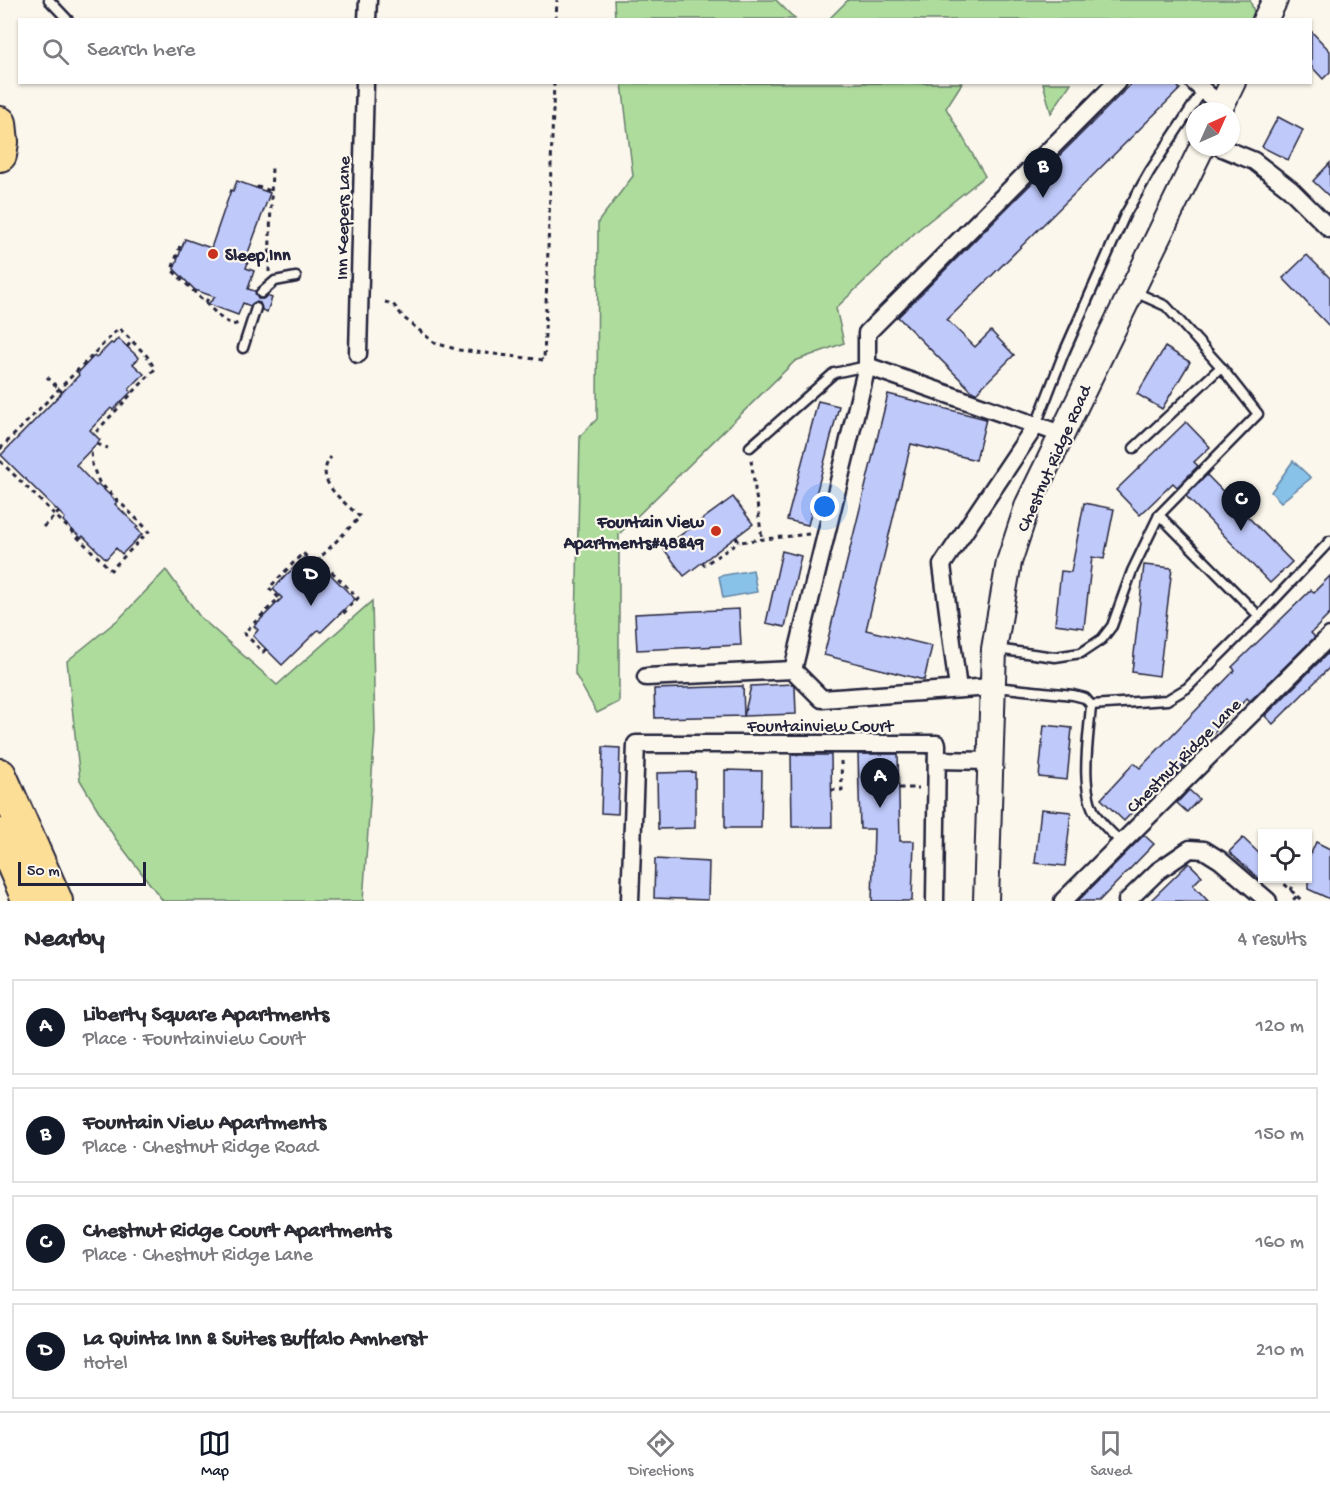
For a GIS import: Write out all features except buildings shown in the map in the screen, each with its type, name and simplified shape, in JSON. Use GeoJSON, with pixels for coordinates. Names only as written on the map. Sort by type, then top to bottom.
{"type":"FeatureCollection","features":[{"type":"Feature","properties":{"kind":"highway"},"geometry":{"type":"LineString","coordinates":[[0,123],[2,142],[0,155]]}},
{"type":"Feature","properties":{"kind":"highway"},"geometry":{"type":"LineString","coordinates":[[0,775],[56,901]]}},
{"type":"Feature","properties":{"kind":"highway"},"geometry":{"type":"LineString","coordinates":[[0,835],[29,901]]}},
{"type":"Feature","properties":{"kind":"street"},"geometry":{"type":"LineString","coordinates":[[367,18],[368,0]]}},
{"type":"Feature","properties":{"kind":"street"},"geometry":{"type":"LineString","coordinates":[[1266,18],[1275,0]]}},
{"type":"Feature","properties":{"kind":"street","name":"Inn Keepers Lane"},"geometry":{"type":"LineString","coordinates":[[358,354],[365,84]]}},
{"type":"Feature","properties":{"kind":"street"},"geometry":{"type":"LineString","coordinates":[[793,670],[867,366],[867,333],[1114,84]]}},
{"type":"Feature","properties":{"kind":"street"},"geometry":{"type":"LineString","coordinates":[[1223,102],[1232,84]]}},
{"type":"Feature","properties":{"kind":"street"},"geometry":{"type":"LineString","coordinates":[[1199,86],[1214,102]]}},
{"type":"Feature","properties":{"kind":"street"},"geometry":{"type":"LineString","coordinates":[[1240,155],[1254,161],[1290,189],[1330,229]]}},
{"type":"Feature","properties":{"kind":"street","name":"Chestnut Ridge Road"},"geometry":{"type":"LineString","coordinates":[[986,901],[991,687],[994,649],[1009,562],[1028,504],[1198,156]]}},
{"type":"Feature","properties":{"kind":"street"},"geometry":{"type":"LineString","coordinates":[[867,366],[1061,434]]}},
{"type":"Feature","properties":{"kind":"street"},"geometry":{"type":"LineString","coordinates":[[958,689],[942,565],[1036,425]]}},
{"type":"Feature","properties":{"kind":"street","name":"Chestnut Ridge Lane"},"geometry":{"type":"LineString","coordinates":[[1063,901],[1330,636]]}},
{"type":"Feature","properties":{"kind":"street"},"geometry":{"type":"LineString","coordinates":[[646,677],[793,670],[822,699],[991,687]]}},
{"type":"Feature","properties":{"kind":"street","name":"Fountainview Court"},"geometry":{"type":"LineString","coordinates":[[630,901],[636,744],[937,744],[937,760]]}},
{"type":"Feature","properties":{"kind":"street"},"geometry":{"type":"LineString","coordinates":[[935,901],[937,760],[989,760]]}},
{"type":"Feature","properties":{"kind":"street"},"geometry":{"type":"LineString","coordinates":[[1127,901],[1158,871],[1190,849],[1204,850],[1220,860],[1268,901]]}},
{"type":"Feature","properties":{"kind":"lane"},"geometry":{"type":"LineString","coordinates":[[49,0],[66,18]]}},
{"type":"Feature","properties":{"kind":"lane"},"geometry":{"type":"LineString","coordinates":[[1036,425],[1063,355],[1125,215],[1199,86]]}},
{"type":"Feature","properties":{"kind":"lane"},"geometry":{"type":"LineString","coordinates":[[261,293],[275,281],[296,278]]}},
{"type":"Feature","properties":{"kind":"lane"},"geometry":{"type":"LineString","coordinates":[[994,649],[1055,657],[1081,653],[1093,647],[1112,626],[1132,572],[1159,515],[1258,414],[1221,367],[1166,306],[1132,290]]}},
{"type":"Feature","properties":{"kind":"lane"},"geometry":{"type":"LineString","coordinates":[[243,348],[256,308]]}},
{"type":"Feature","properties":{"kind":"lane"},"geometry":{"type":"LineString","coordinates":[[750,447],[834,373],[867,366]]}},
{"type":"Feature","properties":{"kind":"lane"},"geometry":{"type":"LineString","coordinates":[[1134,448],[1221,367]]}},
{"type":"Feature","properties":{"kind":"lane"},"geometry":{"type":"LineString","coordinates":[[1159,515],[1259,616]]}},
{"type":"Feature","properties":{"kind":"lane"},"geometry":{"type":"LineString","coordinates":[[1091,705],[1167,700],[1178,696],[1259,616],[1330,541]]}},
{"type":"Feature","properties":{"kind":"lane"},"geometry":{"type":"LineString","coordinates":[[991,687],[1073,695],[1085,698],[1091,705],[1087,781],[1089,800],[1096,814],[1122,843]]}},
{"type":"Feature","properties":{"kind":"path"},"geometry":{"type":"LineString","coordinates":[[556,18],[557,0]]}},
{"type":"Feature","properties":{"kind":"path"},"geometry":{"type":"LineString","coordinates":[[385,302],[393,304],[404,318],[435,343],[459,350],[544,360],[554,84]]}},
{"type":"Feature","properties":{"kind":"path"},"geometry":{"type":"LineString","coordinates":[[263,276],[269,272],[272,166]]}},
{"type":"Feature","properties":{"kind":"path"},"geometry":{"type":"LineString","coordinates":[[257,188],[271,191]]}},
{"type":"Feature","properties":{"kind":"path"},"geometry":{"type":"LineString","coordinates":[[174,244],[181,247],[172,270],[226,322],[236,325],[240,322]]}},
{"type":"Feature","properties":{"kind":"path"},"geometry":{"type":"LineString","coordinates":[[206,303],[208,295]]}},
{"type":"Feature","properties":{"kind":"path"},"geometry":{"type":"LineString","coordinates":[[0,449],[61,391],[119,328],[147,356],[155,369],[94,434]]}},
{"type":"Feature","properties":{"kind":"path"},"geometry":{"type":"LineString","coordinates":[[127,347],[132,341]]}},
{"type":"Feature","properties":{"kind":"path"},"geometry":{"type":"LineString","coordinates":[[47,377],[61,391]]}},
{"type":"Feature","properties":{"kind":"path"},"geometry":{"type":"LineString","coordinates":[[97,444],[108,448]]}},
{"type":"Feature","properties":{"kind":"path"},"geometry":{"type":"LineString","coordinates":[[0,461],[57,513],[111,570],[149,531],[99,482],[92,465],[91,450]]}},
{"type":"Feature","properties":{"kind":"path"},"geometry":{"type":"LineString","coordinates":[[266,649],[263,652],[244,633],[279,598],[269,588],[290,569],[303,553],[314,564],[360,517],[326,481],[324,471],[332,457]]}},
{"type":"Feature","properties":{"kind":"path"},"geometry":{"type":"LineString","coordinates":[[751,460],[762,539]]}},
{"type":"Feature","properties":{"kind":"path"},"geometry":{"type":"LineString","coordinates":[[43,527],[57,513]]}},
{"type":"Feature","properties":{"kind":"path"},"geometry":{"type":"LineString","coordinates":[[702,562],[704,565],[739,542],[805,533]]}},
{"type":"Feature","properties":{"kind":"path"},"geometry":{"type":"LineString","coordinates":[[736,537],[739,542]]}},
{"type":"Feature","properties":{"kind":"path"},"geometry":{"type":"LineString","coordinates":[[318,559],[358,598],[341,615],[339,614]]}},
{"type":"Feature","properties":{"kind":"path"},"geometry":{"type":"LineString","coordinates":[[831,790],[842,790],[840,744]]}},
{"type":"Feature","properties":{"kind":"path"},"geometry":{"type":"LineString","coordinates":[[899,788],[936,789]]}},
{"type":"Feature","properties":{"kind":"path"},"geometry":{"type":"LineString","coordinates":[[1283,883],[1302,901]]}},
{"type":"Feature","properties":{"kind":"path"},"geometry":{"type":"LineString","coordinates":[[1292,891],[1294,883]]}},
{"type":"Feature","properties":{"kind":"path"},"geometry":{"type":"LineString","coordinates":[[1292,901],[1297,896]]}},
{"type":"Feature","properties":{"kind":"green space"},"geometry":{"type":"Polygon","coordinates":[[[614,0],[776,0],[794,18],[615,18],[614,0]]]}},
{"type":"Feature","properties":{"kind":"green space"},"geometry":{"type":"Polygon","coordinates":[[[848,0],[1250,0],[1256,18],[830,18],[848,0]]]}},
{"type":"Feature","properties":{"kind":"green space"},"geometry":{"type":"Polygon","coordinates":[[[622,84],[961,84],[946,108],[985,176],[919,229],[836,308],[844,343],[795,361],[619,534],[619,702],[597,713],[575,674],[580,436],[597,419],[598,222],[633,176],[622,84]]]}},
{"type":"Feature","properties":{"kind":"green space"},"geometry":{"type":"Polygon","coordinates":[[[1043,84],[1070,84],[1051,113],[1043,84]]]}},
{"type":"Feature","properties":{"kind":"green space"},"geometry":{"type":"Polygon","coordinates":[[[166,570],[200,617],[277,685],[372,601],[375,731],[363,901],[163,901],[115,838],[80,780],[67,661],[120,618],[166,570]]]}},
{"type":"Feature","properties":{"kind":"water"},"geometry":{"type":"Polygon","coordinates":[[[1293,461],[1311,478],[1281,502],[1271,492],[1293,461]]]}},
{"type":"Feature","properties":{"kind":"water"},"geometry":{"type":"Polygon","coordinates":[[[753,570],[757,592],[723,598],[719,576],[753,570]]]}},
{"type":"Feature","properties":{"kind":"place","name":"Fountain View Apartments"},"geometry":{"type":"Point","coordinates":[1043,198]}},
{"type":"Feature","properties":{"kind":"place","name":"Sleep Inn"},"geometry":{"type":"Point","coordinates":[213,254]}},
{"type":"Feature","properties":{"kind":"place","name":"Fountain View Apartments#48&49"},"geometry":{"type":"Point","coordinates":[716,531]}},
{"type":"Feature","properties":{"kind":"place","name":"Chestnut Ridge Court Apartments"},"geometry":{"type":"Point","coordinates":[1241,531]}},
{"type":"Feature","properties":{"kind":"place","name":"La Quinta Inn & Suites Buffalo Amherst"},"geometry":{"type":"Point","coordinates":[311,606]}},
{"type":"Feature","properties":{"kind":"place","name":"Liberty Square Apartments"},"geometry":{"type":"Point","coordinates":[880,808]}}]}
